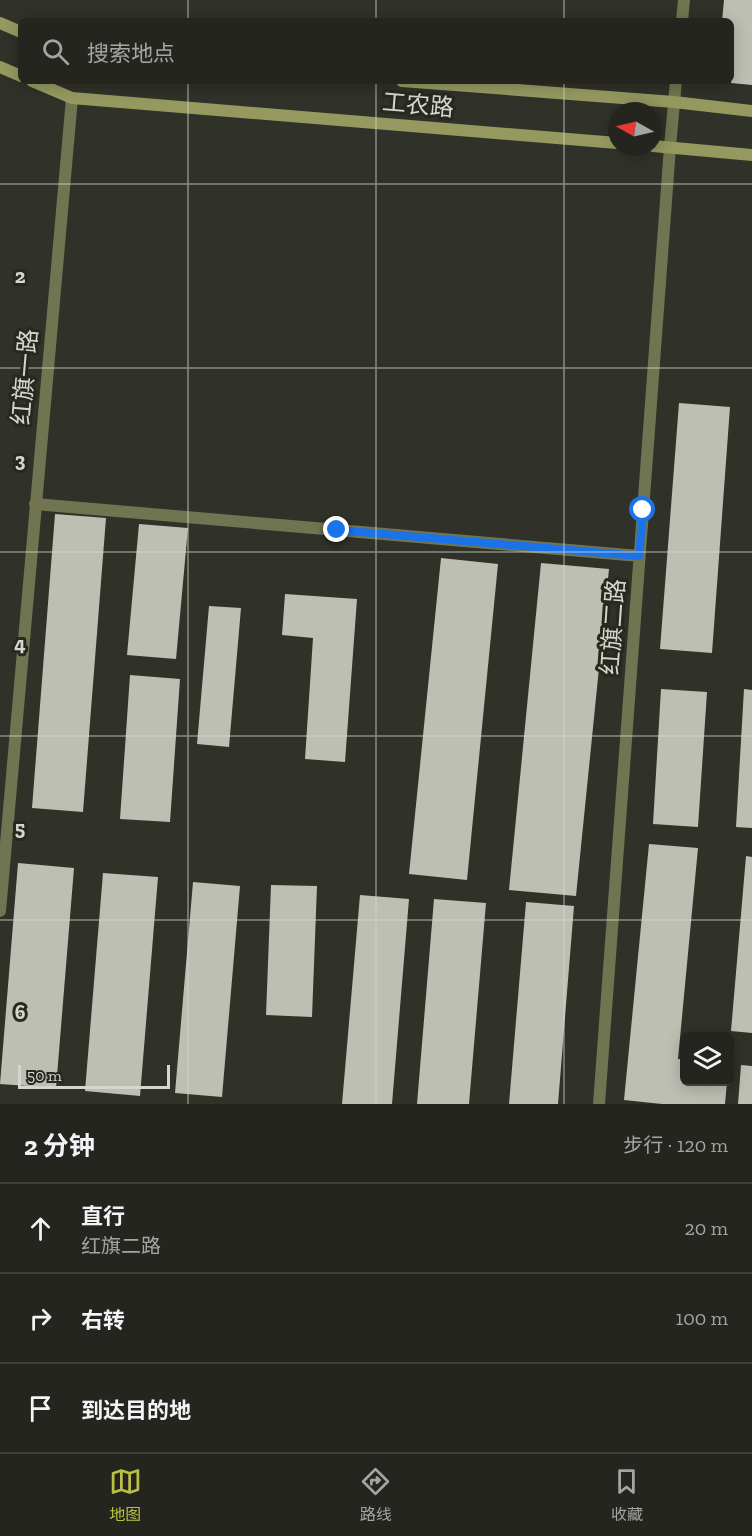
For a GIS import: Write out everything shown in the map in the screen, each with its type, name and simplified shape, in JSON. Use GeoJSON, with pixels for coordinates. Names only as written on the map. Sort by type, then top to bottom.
{"type":"FeatureCollection","features":[{"type":"Feature","properties":{"kind":"main road"},"geometry":{"type":"LineString","coordinates":[[0,23],[18,31]]}},
{"type":"Feature","properties":{"kind":"main road"},"geometry":{"type":"LineString","coordinates":[[0,67],[18,75]]}},
{"type":"Feature","properties":{"kind":"main road","name":"工农路"},"geometry":{"type":"LineString","coordinates":[[39,84],[72,98],[608,142]]}},
{"type":"Feature","properties":{"kind":"main road","name":"工农路"},"geometry":{"type":"LineString","coordinates":[[441,84],[674,102],[752,111]]}},
{"type":"Feature","properties":{"kind":"main road"},"geometry":{"type":"LineString","coordinates":[[662,147],[752,155]]}},
{"type":"Feature","properties":{"kind":"street"},"geometry":{"type":"LineString","coordinates":[[682,18],[684,0]]}},
{"type":"Feature","properties":{"kind":"street","name":"红旗二路"},"geometry":{"type":"LineString","coordinates":[[599,1104],[676,84]]}},
{"type":"Feature","properties":{"kind":"street","name":"红旗一路"},"geometry":{"type":"LineString","coordinates":[[0,911],[72,98]]}},
{"type":"Feature","properties":{"kind":"street"},"geometry":{"type":"LineString","coordinates":[[35,504],[639,556]]}},
{"type":"Feature","properties":{"kind":"building"},"geometry":{"type":"Polygon","coordinates":[[[724,0],[752,0],[752,85],[734,83],[734,18],[722,18],[724,0]]]}},
{"type":"Feature","properties":{"kind":"building"},"geometry":{"type":"Polygon","coordinates":[[[679,403],[730,407],[712,653],[660,649],[679,403]]]}},
{"type":"Feature","properties":{"kind":"building"},"geometry":{"type":"Polygon","coordinates":[[[55,514],[106,518],[83,812],[32,808],[55,514]]]}},
{"type":"Feature","properties":{"kind":"building"},"geometry":{"type":"Polygon","coordinates":[[[139,524],[188,528],[176,659],[127,655],[139,524]]]}},
{"type":"Feature","properties":{"kind":"building"},"geometry":{"type":"Polygon","coordinates":[[[441,558],[498,564],[467,880],[409,874],[441,558]]]}},
{"type":"Feature","properties":{"kind":"building"},"geometry":{"type":"Polygon","coordinates":[[[541,563],[609,569],[576,896],[509,890],[541,563]]]}},
{"type":"Feature","properties":{"kind":"building"},"geometry":{"type":"Polygon","coordinates":[[[285,594],[357,599],[345,762],[305,759],[313,638],[282,635],[285,594]]]}},
{"type":"Feature","properties":{"kind":"building"},"geometry":{"type":"Polygon","coordinates":[[[209,606],[241,608],[229,747],[197,744],[209,606]]]}},
{"type":"Feature","properties":{"kind":"building"},"geometry":{"type":"Polygon","coordinates":[[[130,675],[180,679],[170,822],[120,819],[130,675]]]}},
{"type":"Feature","properties":{"kind":"building"},"geometry":{"type":"Polygon","coordinates":[[[661,689],[707,692],[698,827],[653,824],[661,689]]]}},
{"type":"Feature","properties":{"kind":"building"},"geometry":{"type":"Polygon","coordinates":[[[744,689],[752,690],[752,828],[736,827],[744,689]]]}},
{"type":"Feature","properties":{"kind":"building"},"geometry":{"type":"Polygon","coordinates":[[[649,844],[698,848],[680,1032],[678,1059],[680,1059],[680,1086],[727,1086],[725,1104],[662,1104],[624,1100],[649,844]]]}},
{"type":"Feature","properties":{"kind":"building"},"geometry":{"type":"Polygon","coordinates":[[[746,856],[752,857],[752,1033],[731,1031],[746,856]]]}},
{"type":"Feature","properties":{"kind":"building"},"geometry":{"type":"Polygon","coordinates":[[[18,863],[74,868],[56,1088],[0,1084],[18,863]]]}},
{"type":"Feature","properties":{"kind":"building"},"geometry":{"type":"Polygon","coordinates":[[[103,873],[158,877],[140,1096],[85,1091],[103,873]]]}},
{"type":"Feature","properties":{"kind":"building"},"geometry":{"type":"Polygon","coordinates":[[[193,882],[240,886],[222,1097],[175,1093],[193,882]]]}},
{"type":"Feature","properties":{"kind":"building"},"geometry":{"type":"Polygon","coordinates":[[[271,885],[317,886],[312,1017],[266,1015],[271,885]]]}},
{"type":"Feature","properties":{"kind":"building"},"geometry":{"type":"Polygon","coordinates":[[[360,895],[409,899],[392,1104],[342,1104],[360,895]]]}},
{"type":"Feature","properties":{"kind":"building"},"geometry":{"type":"Polygon","coordinates":[[[434,899],[486,903],[469,1104],[417,1104],[434,899]]]}},
{"type":"Feature","properties":{"kind":"building"},"geometry":{"type":"Polygon","coordinates":[[[526,902],[574,906],[558,1104],[509,1104],[526,902]]]}},
{"type":"Feature","properties":{"kind":"building"},"geometry":{"type":"Polygon","coordinates":[[[741,1065],[752,1066],[752,1104],[738,1104],[741,1065]]]}},
{"type":"Feature","properties":{"kind":"route"},"geometry":{"type":"LineString","coordinates":[[337,530],[639,556],[643,510]]}}]}
